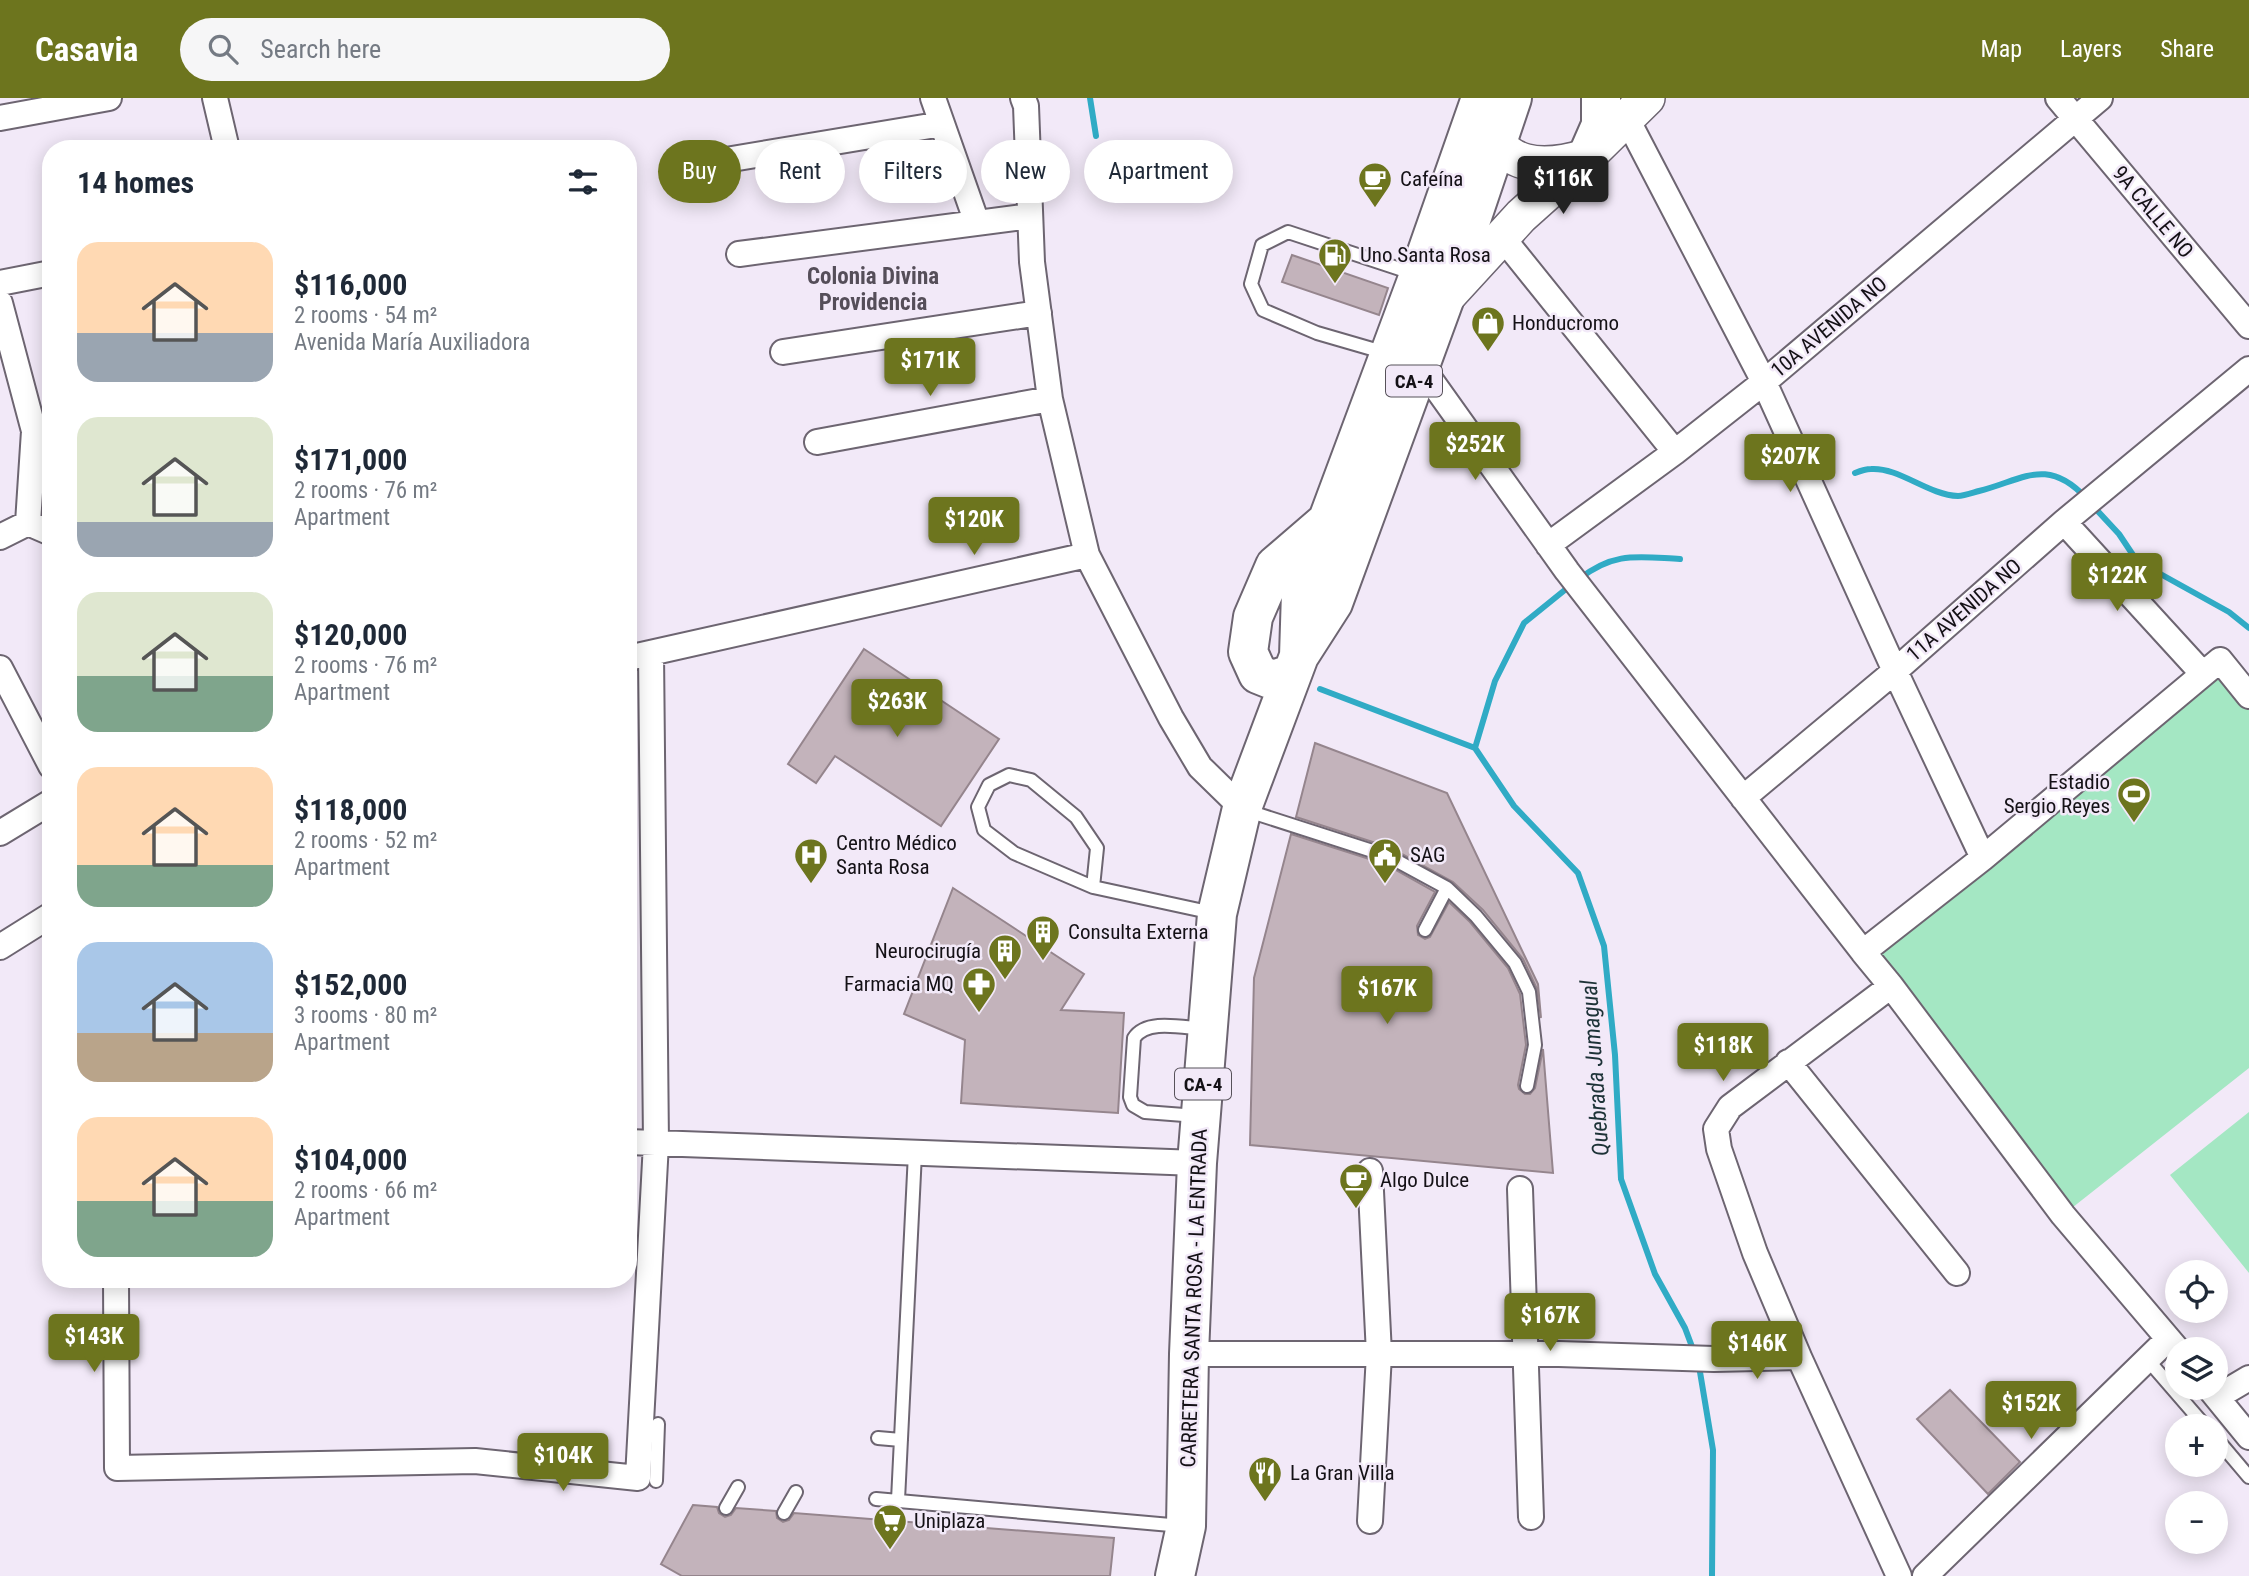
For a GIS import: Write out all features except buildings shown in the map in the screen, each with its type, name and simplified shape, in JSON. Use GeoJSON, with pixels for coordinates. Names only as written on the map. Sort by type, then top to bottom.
{"type":"FeatureCollection","features":[{"type":"Feature","properties":{"kind":"main road","name":"CA-4"},"geometry":{"type":"LineString","coordinates":[[1432,288],[1497,144],[1491,99]]}},
{"type":"Feature","properties":{"kind":"main road","name":"CA-4"},"geometry":{"type":"LineString","coordinates":[[1295,665],[1333,603],[1405,360],[1432,288],[1491,99]]}},
{"type":"Feature","properties":{"kind":"main road"},"geometry":{"type":"LineString","coordinates":[[1587,157],[1601,125],[1625,104]]}},
{"type":"Feature","properties":{"kind":"main road","name":"CA-4"},"geometry":{"type":"LineString","coordinates":[[1295,665],[1301,592],[1328,521],[1405,360]]}},
{"type":"Feature","properties":{"kind":"main road"},"geometry":{"type":"LineString","coordinates":[[1295,665],[1273,680],[1258,674],[1248,652],[1253,617],[1275,566],[1328,521]]}},
{"type":"Feature","properties":{"kind":"main road","name":"CARRETERA SANTA ROSA - LA ENTRADA"},"geometry":{"type":"LineString","coordinates":[[1175,1576],[1186,1526],[1189,1354],[1197,1163],[1217,914],[1242,808],[1295,665]]}},
{"type":"Feature","properties":{"kind":"street"},"geometry":{"type":"LineString","coordinates":[[0,118],[109,98]]}},
{"type":"Feature","properties":{"kind":"street"},"geometry":{"type":"LineString","coordinates":[[215,98],[225,140]]}},
{"type":"Feature","properties":{"kind":"street"},"geometry":{"type":"LineString","coordinates":[[933,98],[977,223]]}},
{"type":"Feature","properties":{"kind":"street"},"geometry":{"type":"LineString","coordinates":[[1023,98],[1026,106],[1032,262],[1050,399],[1087,555],[1171,718],[1200,767],[1242,808]]}},
{"type":"Feature","properties":{"kind":"street","name":"9A CALLE NO"},"geometry":{"type":"LineString","coordinates":[[2058,98],[2249,326]]}},
{"type":"Feature","properties":{"kind":"street","name":"10A AVENIDA NO"},"geometry":{"type":"LineString","coordinates":[[1548,545],[1675,452],[1764,382],[2101,98]]}},
{"type":"Feature","properties":{"kind":"street"},"geometry":{"type":"LineString","coordinates":[[1625,104],[1764,382],[1983,858]]}},
{"type":"Feature","properties":{"kind":"street"},"geometry":{"type":"LineString","coordinates":[[741,157],[942,124]]}},
{"type":"Feature","properties":{"kind":"street"},"geometry":{"type":"LineString","coordinates":[[1497,144],[1516,159],[1544,166],[1587,157]]}},
{"type":"Feature","properties":{"kind":"street"},"geometry":{"type":"LineString","coordinates":[[1432,288],[1502,237],[1521,216],[1587,157]]}},
{"type":"Feature","properties":{"kind":"street"},"geometry":{"type":"LineString","coordinates":[[738,254],[1030,216]]}},
{"type":"Feature","properties":{"kind":"street"},"geometry":{"type":"LineString","coordinates":[[1502,237],[1675,452]]}},
{"type":"Feature","properties":{"kind":"street"},"geometry":{"type":"LineString","coordinates":[[0,283],[42,275]]}},
{"type":"Feature","properties":{"kind":"street"},"geometry":{"type":"LineString","coordinates":[[0,303],[42,430],[28,523]]}},
{"type":"Feature","properties":{"kind":"street"},"geometry":{"type":"LineString","coordinates":[[783,352],[1039,313]]}},
{"type":"Feature","properties":{"kind":"street"},"geometry":{"type":"LineString","coordinates":[[1405,360],[1891,986],[2063,1215],[2167,1337]]}},
{"type":"Feature","properties":{"kind":"street","name":"11A AVENIDA NO"},"geometry":{"type":"LineString","coordinates":[[1743,798],[1895,671],[2071,516],[2249,369]]}},
{"type":"Feature","properties":{"kind":"street"},"geometry":{"type":"LineString","coordinates":[[817,442],[1050,399]]}},
{"type":"Feature","properties":{"kind":"street"},"geometry":{"type":"LineString","coordinates":[[2071,516],[2203,674]]}},
{"type":"Feature","properties":{"kind":"street"},"geometry":{"type":"LineString","coordinates":[[28,523],[42,529]]}},
{"type":"Feature","properties":{"kind":"street"},"geometry":{"type":"LineString","coordinates":[[0,537],[28,523]]}},
{"type":"Feature","properties":{"kind":"street"},"geometry":{"type":"LineString","coordinates":[[116,1288],[117,1468],[475,1461],[638,1478],[656,1143],[639,656],[1087,555]]}},
{"type":"Feature","properties":{"kind":"street"},"geometry":{"type":"LineString","coordinates":[[1863,952],[1983,858],[2220,660],[2249,696]]}},
{"type":"Feature","properties":{"kind":"street"},"geometry":{"type":"LineString","coordinates":[[0,668],[42,749]]}},
{"type":"Feature","properties":{"kind":"street"},"geometry":{"type":"LineString","coordinates":[[0,833],[42,807]]}},
{"type":"Feature","properties":{"kind":"street"},"geometry":{"type":"LineString","coordinates":[[0,947],[42,921]]}},
{"type":"Feature","properties":{"kind":"street"},"geometry":{"type":"LineString","coordinates":[[1891,986],[1730,1107],[1716,1129],[1719,1149],[1755,1253],[1799,1357],[1899,1576]]}},
{"type":"Feature","properties":{"kind":"street"},"geometry":{"type":"LineString","coordinates":[[1788,1062],[1957,1273]]}},
{"type":"Feature","properties":{"kind":"street"},"geometry":{"type":"LineString","coordinates":[[637,1142],[1197,1163]]}},
{"type":"Feature","properties":{"kind":"street"},"geometry":{"type":"LineString","coordinates":[[1370,1171],[1379,1354],[1370,1521]]}},
{"type":"Feature","properties":{"kind":"street"},"geometry":{"type":"LineString","coordinates":[[1520,1189],[1531,1517]]}},
{"type":"Feature","properties":{"kind":"street"},"geometry":{"type":"LineString","coordinates":[[1925,1576],[2147,1359],[2165,1349]]}},
{"type":"Feature","properties":{"kind":"street"},"geometry":{"type":"LineString","coordinates":[[1189,1354],[1559,1354],[1668,1359],[1799,1357]]}},
{"type":"Feature","properties":{"kind":"street"},"geometry":{"type":"LineString","coordinates":[[2228,1386],[2249,1378]]}},
{"type":"Feature","properties":{"kind":"street"},"geometry":{"type":"LineString","coordinates":[[2219,1400],[2249,1437]]}},
{"type":"Feature","properties":{"kind":"lane"},"geometry":{"type":"LineString","coordinates":[[1405,360],[1317,333],[1263,310],[1251,284],[1262,245],[1288,232],[1432,288]]}},
{"type":"Feature","properties":{"kind":"lane"},"geometry":{"type":"LineString","coordinates":[[1093,887],[1097,848],[1076,817],[1031,780],[1009,775],[989,785],[978,807],[984,830],[1014,853],[1093,887],[1217,914]]}},
{"type":"Feature","properties":{"kind":"lane"},"geometry":{"type":"LineString","coordinates":[[1242,808],[1388,856],[1447,888],[1476,916],[1515,963],[1529,992],[1535,1045],[1527,1086]]}},
{"type":"Feature","properties":{"kind":"lane"},"geometry":{"type":"LineString","coordinates":[[1424,930],[1447,888]]}},
{"type":"Feature","properties":{"kind":"lane"},"geometry":{"type":"LineString","coordinates":[[1201,1116],[1146,1112],[1133,1105],[1130,1097],[1134,1038],[1138,1031],[1144,1028],[1208,1029]]}},
{"type":"Feature","properties":{"kind":"lane"},"geometry":{"type":"LineString","coordinates":[[898,1500],[915,1153]]}},
{"type":"Feature","properties":{"kind":"lane"},"geometry":{"type":"LineString","coordinates":[[2147,1359],[2195,1414]]}},
{"type":"Feature","properties":{"kind":"lane"},"geometry":{"type":"LineString","coordinates":[[656,1481],[658,1424]]}},
{"type":"Feature","properties":{"kind":"lane"},"geometry":{"type":"LineString","coordinates":[[878,1438],[901,1440]]}},
{"type":"Feature","properties":{"kind":"lane"},"geometry":{"type":"LineString","coordinates":[[2228,1452],[2249,1477]]}},
{"type":"Feature","properties":{"kind":"lane"},"geometry":{"type":"LineString","coordinates":[[726,1508],[738,1487]]}},
{"type":"Feature","properties":{"kind":"lane"},"geometry":{"type":"LineString","coordinates":[[784,1513],[796,1492]]}},
{"type":"Feature","properties":{"kind":"lane"},"geometry":{"type":"LineString","coordinates":[[876,1499],[1186,1526]]}},
{"type":"Feature","properties":{"kind":"green space","name":"Estadio Sergio Reyes"},"geometry":{"type":"Polygon","coordinates":[[[2220,660],[2249,696],[2249,1068],[2063,1215],[1863,952],[2220,660]]]}},
{"type":"Feature","properties":{"kind":"green space"},"geometry":{"type":"Polygon","coordinates":[[[2249,1112],[2249,1273],[2170,1175],[2249,1112]]]}},
{"type":"Feature","properties":{"kind":"waterway","name":"Quebrada Jumagual"},"geometry":{"type":"LineString","coordinates":[[1090,98],[1096,136]]}},
{"type":"Feature","properties":{"kind":"waterway"},"geometry":{"type":"LineString","coordinates":[[1855,473],[1867,469],[1892,472],[1936,491],[1958,496],[2022,477],[2047,474],[2072,485],[2086,498]]}},
{"type":"Feature","properties":{"kind":"waterway"},"geometry":{"type":"LineString","coordinates":[[2093,506],[2119,534],[2137,561],[2229,612],[2249,628]]}},
{"type":"Feature","properties":{"kind":"waterway"},"geometry":{"type":"LineString","coordinates":[[1579,579],[1616,560],[1639,557],[1680,559]]}},
{"type":"Feature","properties":{"kind":"waterway"},"geometry":{"type":"LineString","coordinates":[[1475,748],[1495,681],[1524,623],[1571,585]]}},
{"type":"Feature","properties":{"kind":"waterway","name":"Quebrada Jumagual"},"geometry":{"type":"LineString","coordinates":[[1320,689],[1475,748],[1514,806],[1578,873],[1604,946],[1615,1055],[1621,1179],[1655,1274],[1685,1328],[1694,1352]]}},
{"type":"Feature","properties":{"kind":"waterway","name":"Quebrada Jumagual"},"geometry":{"type":"LineString","coordinates":[[1699,1366],[1713,1450],[1712,1576]]}},
{"type":"Feature","properties":{"kind":"place","name":"Cafeína"},"geometry":{"type":"Point","coordinates":[1375,209]}},
{"type":"Feature","properties":{"kind":"place","name":"Uno Santa Rosa"},"geometry":{"type":"Point","coordinates":[1335,285]}},
{"type":"Feature","properties":{"kind":"place","name":"Honducromo"},"geometry":{"type":"Point","coordinates":[1488,353]}},
{"type":"Feature","properties":{"kind":"place","name":"Estadio Sergio Reyes"},"geometry":{"type":"Point","coordinates":[2134,824]}},
{"type":"Feature","properties":{"kind":"place","name":"Centro Médico Santa Rosa"},"geometry":{"type":"Point","coordinates":[811,885]}},
{"type":"Feature","properties":{"kind":"place","name":"SAG"},"geometry":{"type":"Point","coordinates":[1385,885]}},
{"type":"Feature","properties":{"kind":"place","name":"Consulta Externa"},"geometry":{"type":"Point","coordinates":[1043,962]}},
{"type":"Feature","properties":{"kind":"place","name":"Neurocirugía"},"geometry":{"type":"Point","coordinates":[1005,981]}},
{"type":"Feature","properties":{"kind":"place","name":"Farmacia MQ"},"geometry":{"type":"Point","coordinates":[979,1014]}},
{"type":"Feature","properties":{"kind":"place","name":"Algo Dulce"},"geometry":{"type":"Point","coordinates":[1356,1210]}},
{"type":"Feature","properties":{"kind":"place","name":"La Gran Villa"},"geometry":{"type":"Point","coordinates":[1265,1503]}},
{"type":"Feature","properties":{"kind":"place","name":"Uniplaza"},"geometry":{"type":"Point","coordinates":[890,1551]}},
{"type":"Feature","properties":{"kind":"district","name":"Colonia Divina Providencia"},"geometry":{"type":"Point","coordinates":[873,289]}}]}
